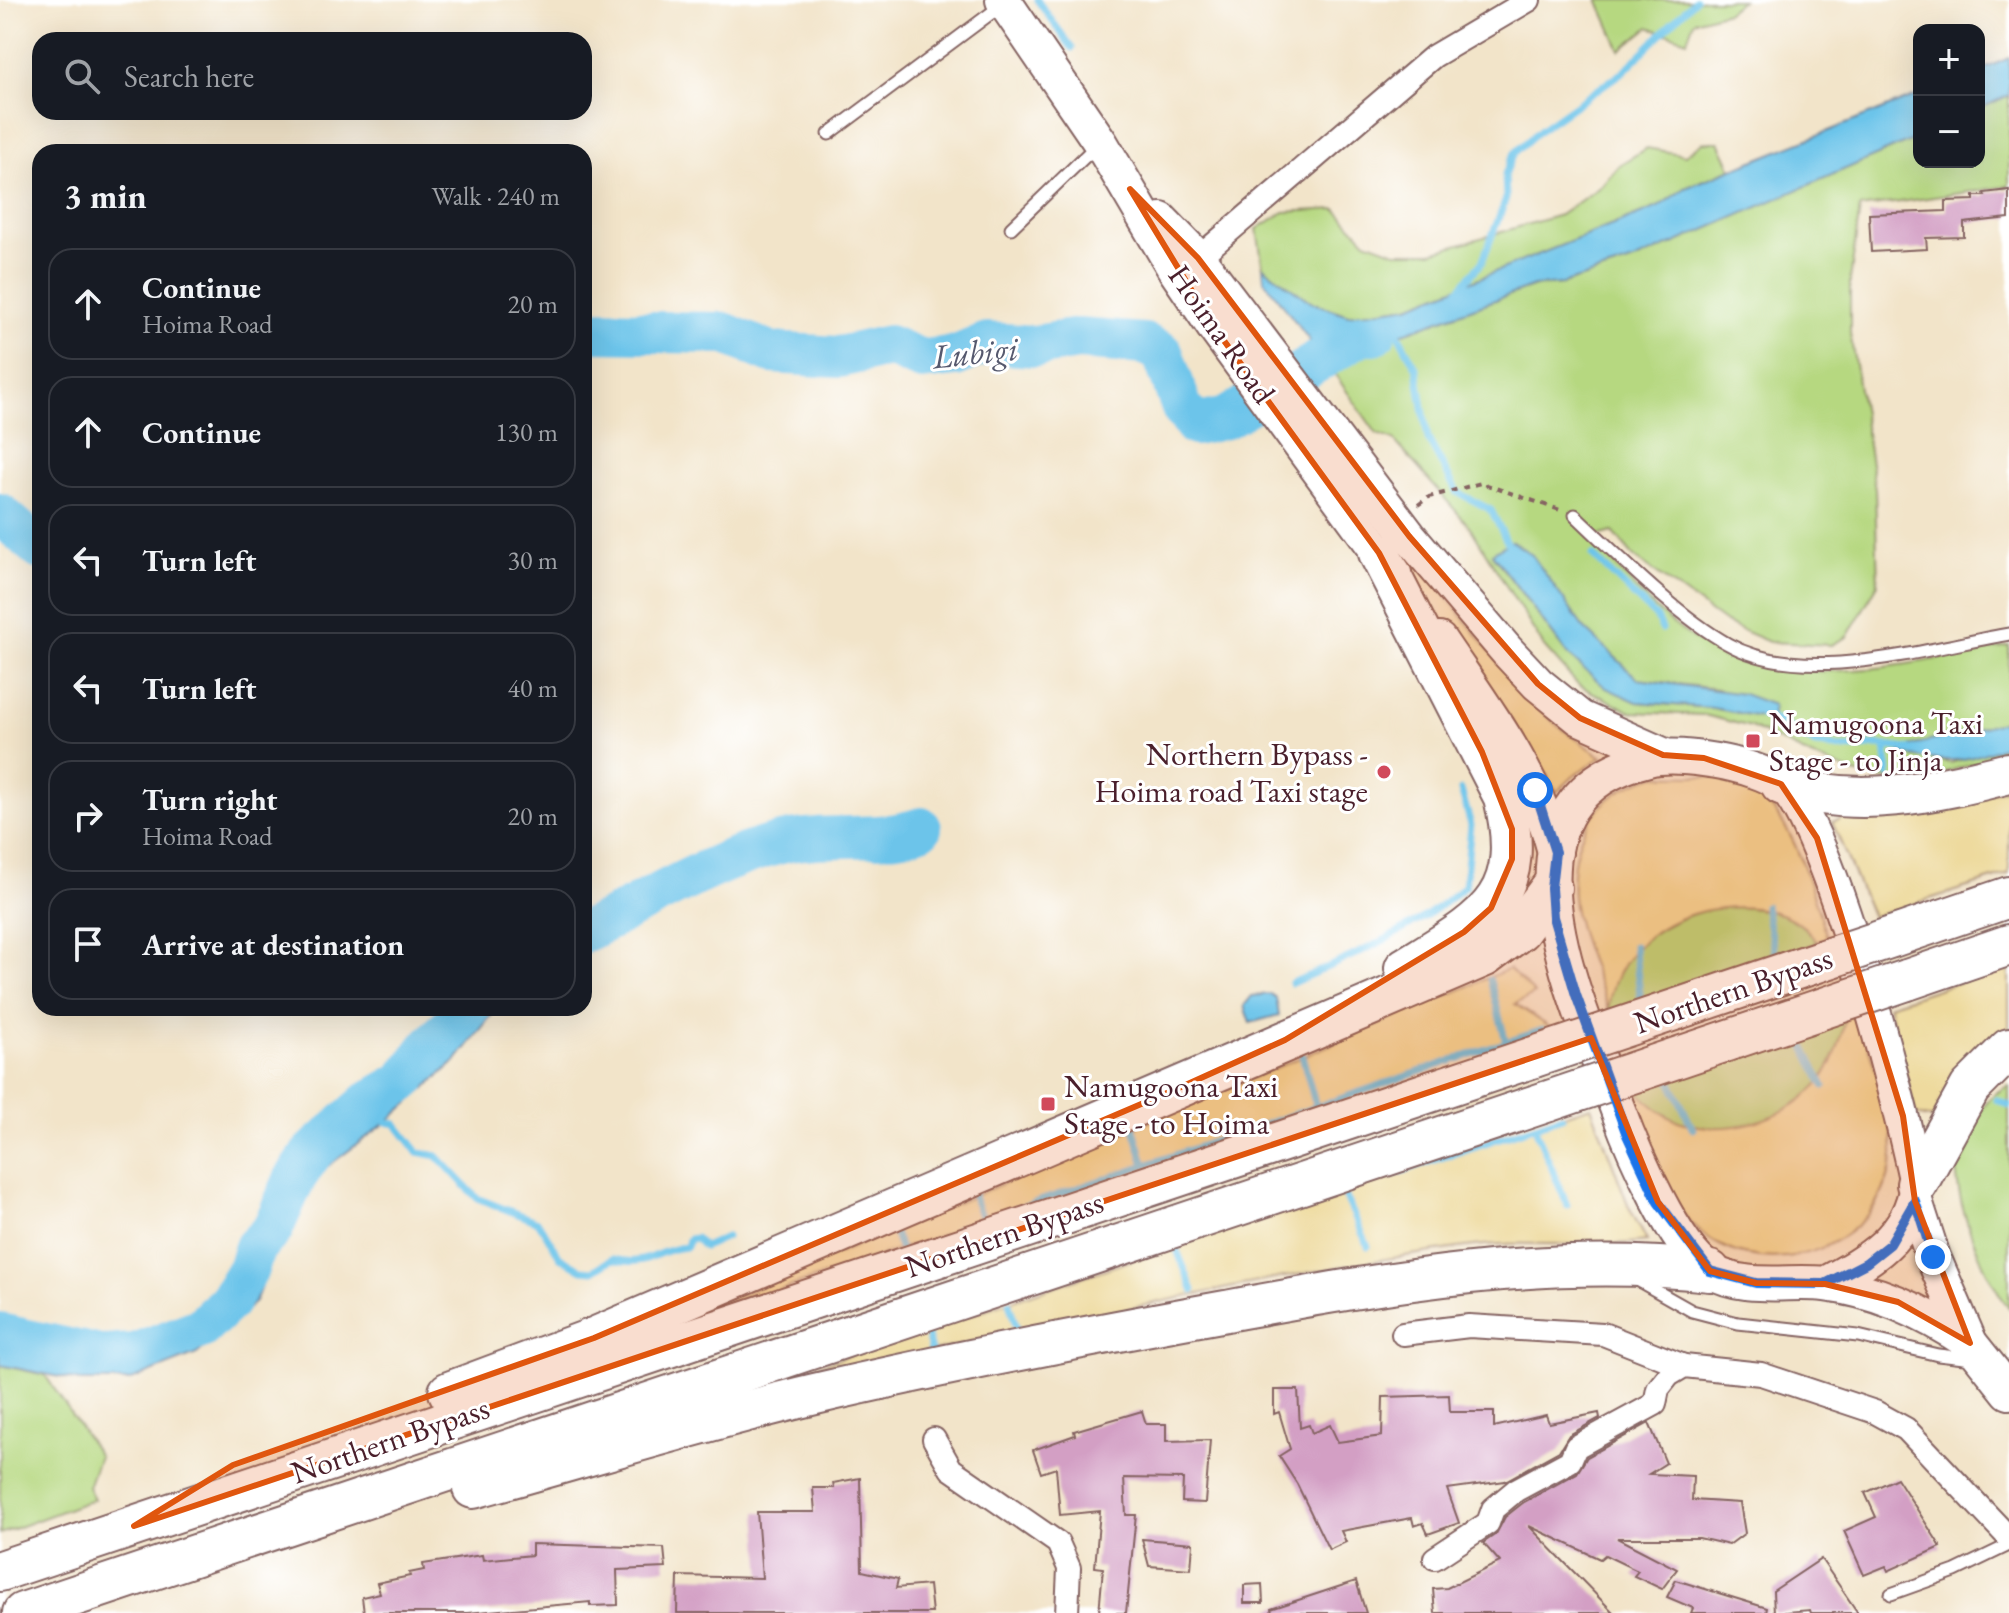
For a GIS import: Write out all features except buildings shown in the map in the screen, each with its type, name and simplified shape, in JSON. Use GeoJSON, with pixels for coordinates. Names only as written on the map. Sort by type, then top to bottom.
{"type":"FeatureCollection","features":[{"type":"Feature","properties":{"kind":"highway"},"geometry":{"type":"LineString","coordinates":[[1285,1040],[1464,932],[1491,908],[1504,887],[1512,859],[1512,829],[1504,797],[1394,544]]}},
{"type":"Feature","properties":{"kind":"highway"},"geometry":{"type":"LineString","coordinates":[[1781,784],[1809,794],[1890,798],[2009,773]]}},
{"type":"Feature","properties":{"kind":"highway"},"geometry":{"type":"LineString","coordinates":[[134,1526],[233,1465],[594,1338],[1485,956],[1520,930],[1553,870]]}},
{"type":"Feature","properties":{"kind":"highway","name":"Northern Bypass"},"geometry":{"type":"LineString","coordinates":[[0,1571],[2009,897]]}},
{"type":"Feature","properties":{"kind":"highway","name":"Northern Bypass"},"geometry":{"type":"LineString","coordinates":[[23,1613],[2009,945]]}},
{"type":"Feature","properties":{"kind":"highway"},"geometry":{"type":"LineString","coordinates":[[1916,1192],[1970,1088],[2009,1049]]}},
{"type":"Feature","properties":{"kind":"highway"},"geometry":{"type":"LineString","coordinates":[[346,1504],[461,1491],[812,1394],[1127,1329],[1389,1282],[1548,1265],[1710,1271]]}},
{"type":"Feature","properties":{"kind":"main road"},"geometry":{"type":"LineString","coordinates":[[1004,1],[1130,189]]}},
{"type":"Feature","properties":{"kind":"main road","name":"Hoima Road"},"geometry":{"type":"LineString","coordinates":[[1130,189],[1198,258],[1346,453],[1394,544],[1535,790],[1553,870]]}},
{"type":"Feature","properties":{"kind":"main road","name":"Hoima Road"},"geometry":{"type":"LineString","coordinates":[[1130,189],[1176,271],[1214,327],[1394,544]]}},
{"type":"Feature","properties":{"kind":"main road"},"geometry":{"type":"LineString","coordinates":[[1394,544],[1538,684],[1580,718],[1663,755]]}},
{"type":"Feature","properties":{"kind":"main road"},"geometry":{"type":"LineString","coordinates":[[1977,1352],[1933,1257],[1890,1071],[1817,838],[1781,784],[1704,758],[1663,755],[1622,765],[1594,780],[1569,809],[1553,870],[1553,917],[1576,995],[1627,1135],[1658,1202],[1710,1271],[1756,1283],[1825,1284],[1898,1302],[1936,1319],[1977,1352],[2009,1392]]}},
{"type":"Feature","properties":{"kind":"main road"},"geometry":{"type":"LineString","coordinates":[[1825,1284],[1866,1263],[1890,1244],[1916,1192]]}},
{"type":"Feature","properties":{"kind":"street"},"geometry":{"type":"LineString","coordinates":[[1198,258],[1434,56],[1529,0]]}},
{"type":"Feature","properties":{"kind":"street"},"geometry":{"type":"LineString","coordinates":[[1403,1334],[1469,1326],[1603,1334],[1684,1366],[1781,1379],[1875,1412],[1906,1429],[2009,1538]]}},
{"type":"Feature","properties":{"kind":"street"},"geometry":{"type":"LineString","coordinates":[[1435,1558],[1488,1523],[1493,1509],[1516,1490],[1570,1461],[1576,1447],[1655,1404],[1658,1389],[1669,1375],[1684,1366]]}},
{"type":"Feature","properties":{"kind":"street"},"geometry":{"type":"LineString","coordinates":[[934,1439],[951,1469],[1058,1543],[1069,1568],[1067,1613]]}},
{"type":"Feature","properties":{"kind":"lane"},"geometry":{"type":"LineString","coordinates":[[829,134],[1004,1]]}},
{"type":"Feature","properties":{"kind":"lane"},"geometry":{"type":"LineString","coordinates":[[1011,228],[1100,142]]}},
{"type":"Feature","properties":{"kind":"lane"},"geometry":{"type":"LineString","coordinates":[[1575,515],[1619,557],[1729,645],[1780,661],[1850,662],[2009,634]]}},
{"type":"Feature","properties":{"kind":"lane"},"geometry":{"type":"LineString","coordinates":[[1597,1265],[1647,1284],[1692,1311],[1707,1315],[1794,1331],[1858,1336],[1938,1355],[1977,1352]]}},
{"type":"Feature","properties":{"kind":"lane"},"geometry":{"type":"LineString","coordinates":[[1891,1594],[1955,1571],[2009,1545]]}},
{"type":"Feature","properties":{"kind":"path"},"geometry":{"type":"LineString","coordinates":[[1451,490],[1470,483],[1481,483],[1575,515]]}},
{"type":"Feature","properties":{"kind":"highlighted area"},"geometry":{"type":"Polygon","coordinates":[[[1130,189],[1198,258],[1409,536],[1538,684],[1580,718],[1663,755],[1704,758],[1781,784],[1817,838],[1903,1116],[1915,1201],[1970,1343],[1898,1302],[1825,1284],[1756,1283],[1710,1271],[1658,1202],[1591,1038],[134,1526],[233,1465],[594,1338],[1285,1040],[1464,932],[1491,908],[1512,859],[1512,829],[1482,752],[1379,553],[1214,327],[1130,189]]]}},
{"type":"Feature","properties":{"kind":"green space"},"geometry":{"type":"Polygon","coordinates":[[[1598,0],[1742,0],[1727,12],[1694,21],[1687,40],[1649,27],[1620,50],[1598,0]]]}},
{"type":"Feature","properties":{"kind":"green space"},"geometry":{"type":"Polygon","coordinates":[[[2009,95],[2009,186],[1860,208],[1850,280],[1850,333],[1875,489],[1878,584],[1847,637],[1831,645],[1769,642],[1725,623],[1634,557],[1613,532],[1590,538],[1597,541],[1649,602],[1679,628],[1713,649],[1748,662],[1784,669],[1860,670],[2009,646],[2009,720],[1904,748],[1900,754],[1951,763],[2009,744],[2009,753],[1923,779],[1883,779],[1857,774],[1815,758],[1751,727],[1704,715],[1631,712],[1578,685],[1544,647],[1470,527],[1394,440],[1377,434],[1331,369],[1353,359],[1360,344],[1406,332],[1534,286],[1563,284],[1631,262],[1913,140],[1913,168],[1985,168],[1985,106],[2009,95]],[[1512,541],[1492,554],[1568,655],[1637,702],[1712,708],[1771,718],[1717,689],[1638,679],[1583,627],[1531,555],[1512,541]]]}},
{"type":"Feature","properties":{"kind":"green space"},"geometry":{"type":"Polygon","coordinates":[[[1703,142],[1719,142],[1732,169],[1685,188],[1658,207],[1409,306],[1348,315],[1311,302],[1263,267],[1257,229],[1284,212],[1336,209],[1366,241],[1396,252],[1432,252],[1560,215],[1601,186],[1619,165],[1647,148],[1685,155],[1703,142]]]}},
{"type":"Feature","properties":{"kind":"green space"},"geometry":{"type":"Polygon","coordinates":[[[1723,907],[1763,910],[1788,917],[1799,923],[1817,943],[1609,1013],[1611,991],[1618,972],[1630,954],[1645,940],[1683,918],[1723,907]]]}},
{"type":"Feature","properties":{"kind":"green space"},"geometry":{"type":"Polygon","coordinates":[[[1845,1018],[1840,1040],[1824,1076],[1811,1092],[1774,1116],[1730,1127],[1687,1124],[1663,1113],[1633,1089],[1845,1018]]]}},
{"type":"Feature","properties":{"kind":"green space"},"geometry":{"type":"Polygon","coordinates":[[[2009,1086],[2009,1308],[1989,1276],[1972,1237],[1960,1196],[1956,1158],[1961,1141],[1977,1114],[1995,1094],[2009,1086]]]}},
{"type":"Feature","properties":{"kind":"green space"},"geometry":{"type":"Polygon","coordinates":[[[0,1365],[45,1375],[99,1456],[88,1487],[94,1499],[0,1534],[0,1365]]]}},
{"type":"Feature","properties":{"kind":"sand"},"geometry":{"type":"Polygon","coordinates":[[[1288,397],[1527,698],[1559,727],[1602,757],[1578,772],[1557,792],[1530,747],[1288,397]]]}},
{"type":"Feature","properties":{"kind":"sand"},"geometry":{"type":"Polygon","coordinates":[[[1655,776],[1699,776],[1731,781],[1760,797],[1775,812],[1798,851],[1827,937],[1816,941],[1804,927],[1789,917],[1753,908],[1728,907],[1680,918],[1640,944],[1614,984],[1608,1009],[1575,911],[1573,875],[1576,854],[1590,819],[1602,805],[1634,783],[1655,776]]]}},
{"type":"Feature","properties":{"kind":"sand"},"geometry":{"type":"Polygon","coordinates":[[[2009,788],[2009,874],[1872,917],[1832,822],[1847,817],[1936,806],[2009,788]]]}},
{"type":"Feature","properties":{"kind":"sand"},"geometry":{"type":"Polygon","coordinates":[[[2009,966],[2009,1040],[1934,1119],[1916,1115],[1888,1005],[2009,966]]]}},
{"type":"Feature","properties":{"kind":"sand"},"geometry":{"type":"Polygon","coordinates":[[[1509,969],[1535,994],[1515,1004],[1551,1028],[689,1321],[688,1317],[1509,969]]]}},
{"type":"Feature","properties":{"kind":"sand"},"geometry":{"type":"Polygon","coordinates":[[[1857,1014],[1879,1081],[1891,1133],[1893,1160],[1883,1191],[1868,1214],[1848,1233],[1825,1247],[1799,1255],[1772,1258],[1745,1255],[1720,1245],[1697,1229],[1674,1200],[1658,1164],[1635,1090],[1669,1117],[1688,1124],[1731,1126],[1775,1115],[1811,1091],[1825,1075],[1840,1040],[1845,1018],[1857,1014]]]}},
{"type":"Feature","properties":{"kind":"sand"},"geometry":{"type":"Polygon","coordinates":[[[1591,1106],[1629,1207],[1647,1241],[1488,1245],[1386,1259],[1227,1288],[830,1373],[808,1369],[1591,1106]]]}},
{"type":"Feature","properties":{"kind":"water"},"geometry":{"type":"Polygon","coordinates":[[[2009,58],[2009,95],[1985,106],[1985,96],[1985,68],[2009,58]]]}},
{"type":"Feature","properties":{"kind":"water"},"geometry":{"type":"Polygon","coordinates":[[[1913,97],[1913,140],[1631,262],[1562,284],[1534,286],[1406,332],[1360,344],[1353,359],[1331,369],[1264,280],[1263,267],[1311,302],[1348,315],[1409,306],[1658,207],[1685,188],[1913,97]]]}},
{"type":"Feature","properties":{"kind":"water"},"geometry":{"type":"Polygon","coordinates":[[[1512,541],[1532,555],[1583,627],[1638,679],[1743,694],[1773,705],[1771,719],[1712,708],[1637,702],[1606,688],[1568,655],[1492,553],[1512,541]]]}},
{"type":"Feature","properties":{"kind":"water"},"geometry":{"type":"Polygon","coordinates":[[[2009,720],[2009,744],[1979,755],[1944,760],[1900,754],[1904,748],[2009,720]]]}},
{"type":"Feature","properties":{"kind":"water"},"geometry":{"type":"Polygon","coordinates":[[[1270,994],[1276,998],[1279,1015],[1250,1023],[1244,1006],[1252,996],[1270,994]]]}},
{"type":"Feature","properties":{"kind":"water"},"geometry":{"type":"Polygon","coordinates":[[[491,1016],[456,1061],[387,1122],[320,1172],[301,1201],[289,1234],[271,1260],[255,1302],[197,1354],[129,1381],[80,1381],[0,1365],[0,1337],[42,1345],[98,1367],[109,1363],[143,1362],[196,1337],[230,1299],[238,1272],[254,1254],[278,1213],[318,1158],[342,1135],[392,1097],[403,1074],[424,1064],[471,1018],[491,1016]]]}},
{"type":"Feature","properties":{"kind":"waterway"},"geometry":{"type":"LineString","coordinates":[[1037,0],[1072,48]]}},
{"type":"Feature","properties":{"kind":"waterway"},"geometry":{"type":"LineString","coordinates":[[1456,293],[1482,262],[1506,199],[1505,174],[1514,153],[1541,129],[1624,71],[1695,0]]}},
{"type":"Feature","properties":{"kind":"waterway","name":"Lubigi"},"geometry":{"type":"LineString","coordinates":[[592,331],[724,333],[771,353],[839,357],[889,346],[922,360],[956,356],[987,343],[1036,346],[1078,339],[1145,344],[1162,352],[1182,408],[1195,425],[1226,418],[1362,334],[1375,334]]}},
{"type":"Feature","properties":{"kind":"waterway"},"geometry":{"type":"LineString","coordinates":[[1398,334],[1417,369],[1428,439],[1457,492],[1491,510],[1511,550]]}},
{"type":"Feature","properties":{"kind":"waterway","name":"Lubigi"},"geometry":{"type":"LineString","coordinates":[[0,514],[32,542]]}},
{"type":"Feature","properties":{"kind":"waterway"},"geometry":{"type":"LineString","coordinates":[[1593,556],[1657,618],[1662,629]]}},
{"type":"Feature","properties":{"kind":"waterway"},"geometry":{"type":"LineString","coordinates":[[1762,716],[1781,722],[1815,744],[1845,749],[1877,745],[1909,749]]}},
{"type":"Feature","properties":{"kind":"waterway"},"geometry":{"type":"LineString","coordinates":[[1885,746],[1888,774]]}},
{"type":"Feature","properties":{"kind":"waterway"},"geometry":{"type":"LineString","coordinates":[[1292,983],[1405,929],[1465,886],[1471,825],[1461,790]]}},
{"type":"Feature","properties":{"kind":"waterway"},"geometry":{"type":"LineString","coordinates":[[592,928],[705,871],[755,850],[798,840],[888,835],[921,828]]}},
{"type":"Feature","properties":{"kind":"waterway"},"geometry":{"type":"LineString","coordinates":[[1765,906],[1775,955]]}},
{"type":"Feature","properties":{"kind":"waterway"},"geometry":{"type":"LineString","coordinates":[[1634,946],[1641,1001]]}},
{"type":"Feature","properties":{"kind":"waterway"},"geometry":{"type":"LineString","coordinates":[[1490,980],[1506,1042]]}},
{"type":"Feature","properties":{"kind":"waterway"},"geometry":{"type":"LineString","coordinates":[[0,1334],[101,1356],[134,1354],[201,1328],[228,1302],[248,1269],[255,1247],[272,1230],[294,1180],[312,1153],[370,1101],[403,1082],[428,1049],[460,1016]]}},
{"type":"Feature","properties":{"kind":"waterway"},"geometry":{"type":"LineString","coordinates":[[957,1229],[1542,1030]]}},
{"type":"Feature","properties":{"kind":"waterway"},"geometry":{"type":"LineString","coordinates":[[1800,1037],[1824,1086]]}},
{"type":"Feature","properties":{"kind":"waterway"},"geometry":{"type":"LineString","coordinates":[[1302,1055],[1316,1107]]}},
{"type":"Feature","properties":{"kind":"waterway"},"geometry":{"type":"LineString","coordinates":[[1670,1081],[1693,1129]]}},
{"type":"Feature","properties":{"kind":"waterway"},"geometry":{"type":"LineString","coordinates":[[1997,1100],[2009,1105]]}},
{"type":"Feature","properties":{"kind":"waterway"},"geometry":{"type":"LineString","coordinates":[[370,1101],[387,1122],[396,1124],[418,1152],[437,1156],[477,1198],[538,1222],[560,1257],[582,1270],[593,1271],[612,1259],[644,1260],[687,1247],[689,1239],[695,1238],[704,1247],[726,1237]]}},
{"type":"Feature","properties":{"kind":"waterway"},"geometry":{"type":"LineString","coordinates":[[1388,1176],[1562,1117]]}},
{"type":"Feature","properties":{"kind":"waterway"},"geometry":{"type":"LineString","coordinates":[[1133,1126],[1145,1165]]}},
{"type":"Feature","properties":{"kind":"waterway"},"geometry":{"type":"LineString","coordinates":[[1535,1128],[1567,1205]]}},
{"type":"Feature","properties":{"kind":"waterway"},"geometry":{"type":"LineString","coordinates":[[1343,1191],[1368,1246]]}},
{"type":"Feature","properties":{"kind":"waterway"},"geometry":{"type":"LineString","coordinates":[[972,1193],[983,1221]]}},
{"type":"Feature","properties":{"kind":"waterway"},"geometry":{"type":"LineString","coordinates":[[892,1228],[900,1248]]}},
{"type":"Feature","properties":{"kind":"waterway"},"geometry":{"type":"LineString","coordinates":[[1175,1245],[1193,1290]]}},
{"type":"Feature","properties":{"kind":"waterway"},"geometry":{"type":"LineString","coordinates":[[1009,1303],[1017,1329]]}},
{"type":"Feature","properties":{"kind":"waterway"},"geometry":{"type":"LineString","coordinates":[[926,1330],[932,1355]]}},
{"type":"Feature","properties":{"kind":"place","name":"Namugoona Taxi Stage - to Jinja"},"geometry":{"type":"Point","coordinates":[1753,741]}},
{"type":"Feature","properties":{"kind":"place","name":"Northern Bypass - Hoima road Taxi stage"},"geometry":{"type":"Point","coordinates":[1384,772]}},
{"type":"Feature","properties":{"kind":"place","name":"Namugoona Taxi Stage - to Hoima"},"geometry":{"type":"Point","coordinates":[1048,1104]}},
{"type":"Feature","properties":{"kind":"route"},"geometry":{"type":"LineString","coordinates":[[1535,790],[1555,852],[1551,888],[1553,917],[1576,995],[1627,1135],[1658,1202],[1679,1234],[1710,1271],[1756,1283],[1825,1284],[1866,1263],[1890,1244],[1915,1201],[1933,1257]]}}]}
